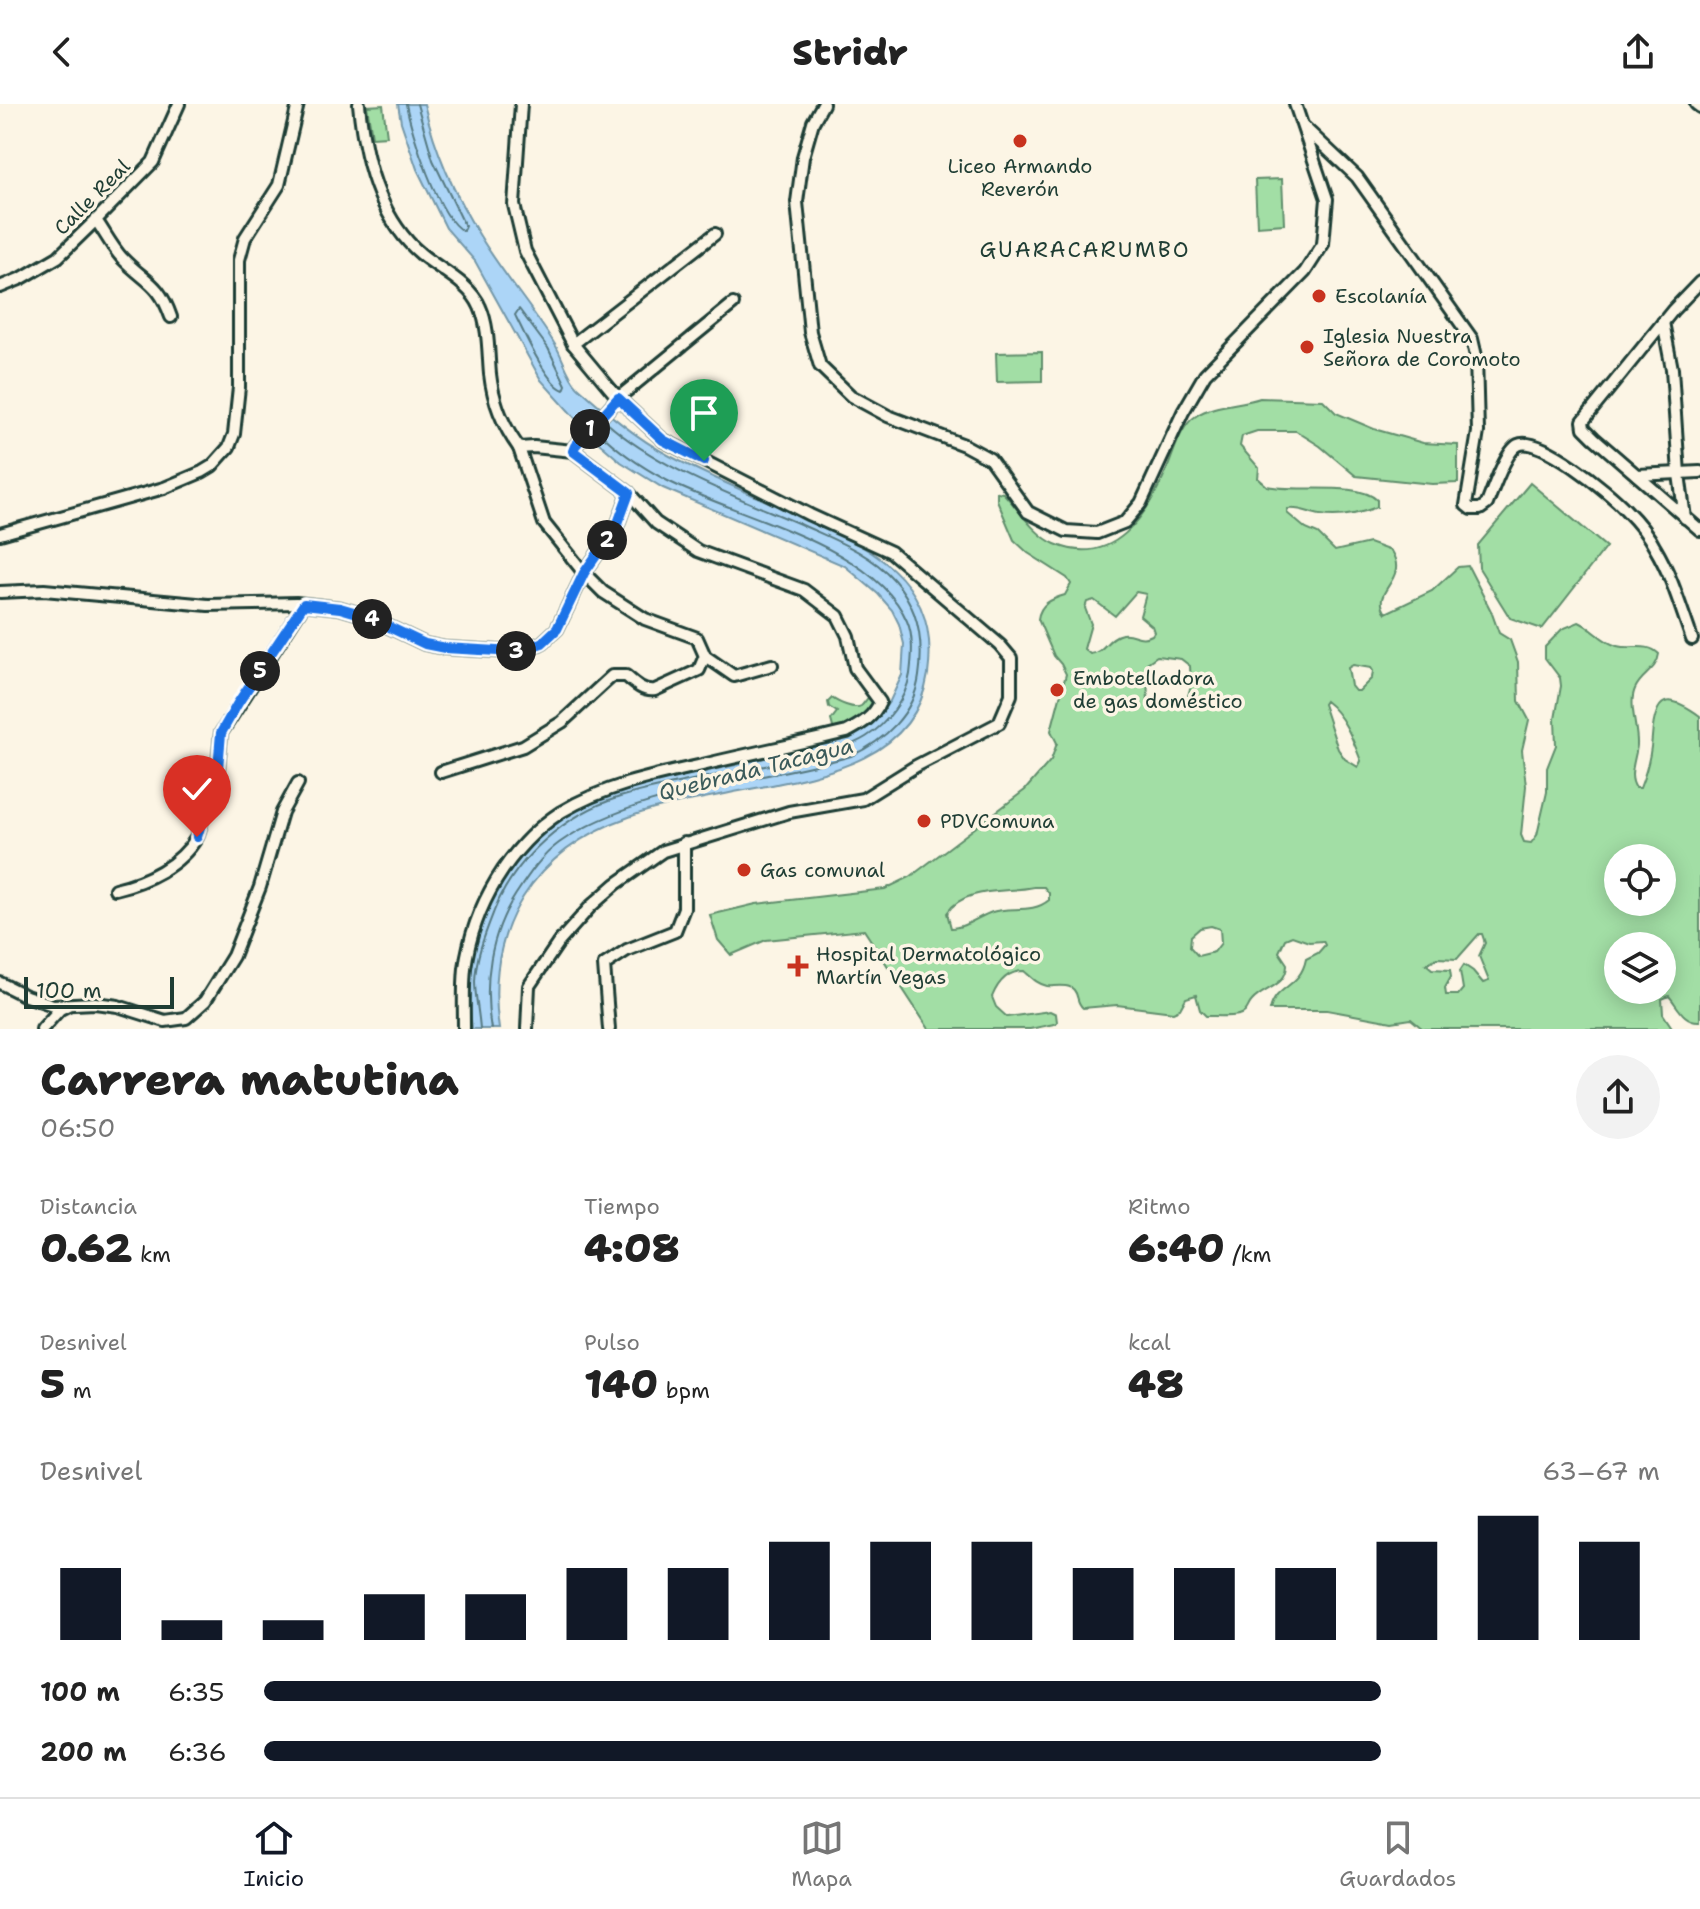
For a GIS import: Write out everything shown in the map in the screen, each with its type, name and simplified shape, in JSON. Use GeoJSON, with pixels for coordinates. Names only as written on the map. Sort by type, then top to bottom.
{"type":"FeatureCollection","features":[{"type":"Feature","properties":{"kind":"street","name":"Calle Real"},"geometry":{"type":"LineString","coordinates":[[0,287],[58,257],[153,162],[179,104]]}},
{"type":"Feature","properties":{"kind":"street"},"geometry":{"type":"LineString","coordinates":[[0,534],[164,488],[202,472],[229,447],[234,434],[239,387],[239,260],[245,238],[279,185],[298,104]]}},
{"type":"Feature","properties":{"kind":"street"},"geometry":{"type":"LineString","coordinates":[[359,104],[362,134],[379,195],[390,218],[418,252],[471,292],[481,309],[490,378],[500,416],[519,448],[544,523],[603,592],[645,619],[697,638],[705,656],[734,676],[772,665]]}},
{"type":"Feature","properties":{"kind":"street"},"geometry":{"type":"LineString","coordinates":[[521,104],[514,205],[525,251],[573,344],[618,398],[663,440],[899,557],[1011,658],[1011,695],[999,723],[975,737],[916,766],[863,799],[789,812],[684,843],[663,851],[616,884],[575,923],[529,986],[527,1029]]}},
{"type":"Feature","properties":{"kind":"street"},"geometry":{"type":"LineString","coordinates":[[823,104],[813,122],[803,157],[797,202],[810,332],[820,366],[851,396],[888,416],[964,445],[990,459],[1028,512],[1066,531],[1097,533],[1125,522],[1141,503],[1183,412],[1205,374],[1305,272],[1323,244],[1327,199],[1295,104]]}},
{"type":"Feature","properties":{"kind":"street"},"geometry":{"type":"LineString","coordinates":[[1304,126],[1357,177],[1472,339],[1476,356],[1478,432],[1466,505],[1471,509],[1480,509],[1487,504],[1512,449],[1521,443],[1535,444],[1566,461],[1625,508],[1656,548],[1692,639]]}},
{"type":"Feature","properties":{"kind":"street"},"geometry":{"type":"LineString","coordinates":[[96,220],[122,258],[150,280],[164,297],[171,317]]}},
{"type":"Feature","properties":{"kind":"street"},"geometry":{"type":"LineString","coordinates":[[573,344],[715,234]]}},
{"type":"Feature","properties":{"kind":"street"},"geometry":{"type":"LineString","coordinates":[[1700,282],[1663,322],[1583,421],[1584,428],[1594,438],[1700,530]]}},
{"type":"Feature","properties":{"kind":"street"},"geometry":{"type":"LineString","coordinates":[[574,449],[618,398],[733,304]]}},
{"type":"Feature","properties":{"kind":"street"},"geometry":{"type":"LineString","coordinates":[[1663,322],[1672,369],[1685,518]]}},
{"type":"Feature","properties":{"kind":"street"},"geometry":{"type":"LineString","coordinates":[[464,1029],[465,967],[480,914],[494,884],[527,839],[561,812],[611,789],[670,772],[847,732],[864,722],[880,702],[855,668],[848,636],[838,616],[804,590],[698,551],[656,523],[629,493],[574,449],[519,448]]}},
{"type":"Feature","properties":{"kind":"street"},"geometry":{"type":"LineString","coordinates":[[1637,475],[1700,472]]}},
{"type":"Feature","properties":{"kind":"street"},"geometry":{"type":"LineString","coordinates":[[0,592],[44,590],[208,605],[304,604],[340,608],[364,615],[425,644],[515,652],[542,643],[557,629],[584,573],[617,526],[629,493]]}},
{"type":"Feature","properties":{"kind":"street"},"geometry":{"type":"LineString","coordinates":[[115,889],[163,870],[191,847],[197,837],[218,768],[221,733],[304,604]]}},
{"type":"Feature","properties":{"kind":"street"},"geometry":{"type":"LineString","coordinates":[[441,772],[523,746],[562,722],[612,676],[626,676],[636,685],[649,691],[655,690],[699,670],[705,656]]}},
{"type":"Feature","properties":{"kind":"street"},"geometry":{"type":"LineString","coordinates":[[0,983],[53,1005],[95,1003],[118,1006],[165,1021],[186,1018],[200,1006],[233,956],[260,887],[282,812],[298,783]]}},
{"type":"Feature","properties":{"kind":"street"},"geometry":{"type":"LineString","coordinates":[[609,1029],[604,965],[627,950],[675,931],[684,908],[684,843]]}},
{"type":"Feature","properties":{"kind":"street"},"geometry":{"type":"LineString","coordinates":[[42,1029],[60,1009],[70,1005]]}},
{"type":"Feature","properties":{"kind":"green space"},"geometry":{"type":"Polygon","coordinates":[[[383,105],[387,136],[372,137],[367,106],[383,105]]]}},
{"type":"Feature","properties":{"kind":"green space"},"geometry":{"type":"Polygon","coordinates":[[[1282,179],[1284,224],[1257,226],[1255,180],[1282,179]]]}},
{"type":"Feature","properties":{"kind":"green space"},"geometry":{"type":"Polygon","coordinates":[[[1042,352],[1042,381],[997,382],[996,353],[1042,352]]]}},
{"type":"Feature","properties":{"kind":"green space"},"geometry":{"type":"Polygon","coordinates":[[[1260,398],[1323,400],[1336,413],[1374,429],[1423,443],[1458,445],[1458,483],[1432,484],[1356,476],[1296,431],[1257,431],[1242,436],[1240,446],[1259,468],[1258,478],[1267,486],[1341,489],[1368,494],[1377,500],[1377,507],[1349,515],[1327,516],[1300,509],[1288,509],[1287,513],[1306,529],[1318,534],[1335,551],[1369,543],[1391,551],[1396,570],[1382,598],[1386,613],[1432,591],[1458,567],[1468,566],[1499,633],[1510,640],[1518,662],[1519,701],[1529,720],[1522,750],[1526,786],[1521,835],[1524,842],[1531,843],[1537,835],[1547,792],[1547,768],[1556,745],[1555,719],[1561,686],[1560,678],[1545,658],[1545,647],[1562,629],[1579,622],[1612,644],[1649,648],[1659,654],[1655,665],[1638,684],[1633,695],[1637,745],[1632,778],[1636,788],[1640,788],[1660,706],[1671,701],[1679,703],[1700,716],[1700,1021],[1689,1019],[1675,1004],[1676,932],[1604,932],[1604,1004],[1662,1004],[1663,1014],[1673,1029],[1423,1029],[1411,1019],[1392,1022],[1327,1010],[1270,1010],[1277,995],[1299,976],[1306,959],[1325,945],[1323,941],[1309,942],[1292,936],[1285,939],[1279,952],[1287,964],[1283,978],[1257,996],[1239,1015],[1206,1016],[1200,1010],[1196,995],[1186,998],[1180,1009],[1173,1012],[1117,1005],[1083,1008],[1071,988],[1043,985],[1024,971],[1008,975],[1000,982],[992,997],[996,1007],[1007,1017],[1050,1011],[1056,1014],[1057,1022],[1054,1024],[1030,1029],[929,1029],[864,930],[766,940],[731,955],[718,940],[710,915],[756,904],[885,889],[910,877],[1025,790],[1051,760],[1057,743],[1051,731],[1066,674],[1054,656],[1038,619],[1039,614],[1051,600],[1065,595],[1071,584],[1014,540],[997,500],[997,492],[1003,493],[1034,528],[1055,544],[1076,550],[1095,549],[1111,543],[1126,533],[1149,504],[1190,420],[1210,409],[1260,398]],[[1136,592],[1115,616],[1094,600],[1087,602],[1085,608],[1091,624],[1084,649],[1090,654],[1122,634],[1144,638],[1154,632],[1152,626],[1140,616],[1146,594],[1136,592]],[[1157,656],[1147,663],[1148,707],[1154,710],[1185,707],[1191,685],[1190,666],[1181,659],[1157,656]],[[1353,665],[1348,668],[1355,691],[1359,691],[1372,678],[1371,668],[1353,665]],[[1325,701],[1323,704],[1338,749],[1345,759],[1358,767],[1361,761],[1347,728],[1338,713],[1325,701]],[[1044,887],[964,898],[947,913],[951,928],[999,910],[1036,907],[1049,900],[1049,893],[1044,887]],[[1211,926],[1200,928],[1191,936],[1190,947],[1198,956],[1214,952],[1221,943],[1220,929],[1211,926]],[[1482,934],[1457,959],[1437,958],[1426,964],[1432,969],[1450,970],[1446,995],[1458,995],[1463,989],[1460,971],[1464,965],[1483,983],[1489,981],[1479,956],[1485,943],[1482,934]]]}},
{"type":"Feature","properties":{"kind":"green space"},"geometry":{"type":"Polygon","coordinates":[[[1530,483],[1606,547],[1542,629],[1510,618],[1479,568],[1478,545],[1530,483]]]}},
{"type":"Feature","properties":{"kind":"green space"},"geometry":{"type":"Polygon","coordinates":[[[869,697],[873,699],[873,705],[868,712],[850,727],[834,731],[831,720],[837,712],[829,707],[828,702],[832,698],[858,707],[869,697]]]}},
{"type":"Feature","properties":{"kind":"water","name":"Quebrada Tacagua"},"geometry":{"type":"Polygon","coordinates":[[[398,104],[424,104],[440,155],[462,205],[489,250],[554,343],[578,387],[657,449],[868,550],[891,567],[909,587],[922,611],[929,640],[928,674],[918,707],[900,732],[876,751],[848,765],[816,775],[640,813],[596,831],[566,850],[542,872],[508,926],[496,992],[499,1029],[472,1029],[467,982],[476,937],[492,895],[503,875],[537,835],[574,810],[616,790],[736,765],[851,736],[871,724],[890,701],[902,675],[904,644],[892,610],[845,566],[663,488],[621,462],[591,436],[541,380],[475,261],[446,228],[417,169],[398,104]]]}},
{"type":"Feature","properties":{"kind":"place","name":"Liceo Armando Reverón"},"geometry":{"type":"Point","coordinates":[1020,141]}},
{"type":"Feature","properties":{"kind":"place","name":"Escolanía"},"geometry":{"type":"Point","coordinates":[1319,296]}},
{"type":"Feature","properties":{"kind":"place","name":"Iglesia Nuestra Señora de Coromoto"},"geometry":{"type":"Point","coordinates":[1307,347]}},
{"type":"Feature","properties":{"kind":"place","name":"Embotelladora de gas doméstico"},"geometry":{"type":"Point","coordinates":[1057,690]}},
{"type":"Feature","properties":{"kind":"place","name":"PDVComuna"},"geometry":{"type":"Point","coordinates":[924,821]}},
{"type":"Feature","properties":{"kind":"place","name":"Gas comunal"},"geometry":{"type":"Point","coordinates":[744,870]}},
{"type":"Feature","properties":{"kind":"place","name":"Hospital Dermatológico Martín Vegas"},"geometry":{"type":"Point","coordinates":[798,966]}},
{"type":"Feature","properties":{"kind":"district","name":"GUARACARUMBO"},"geometry":{"type":"Point","coordinates":[1085,249]}},
{"type":"Feature","properties":{"kind":"route"},"geometry":{"type":"LineString","coordinates":[[197,837],[218,768],[221,733],[304,604],[340,608],[364,615],[425,644],[445,648],[515,652],[542,643],[557,629],[584,573],[617,526],[629,493],[573,451],[575,446],[618,398],[663,440],[704,461]]}}]}
